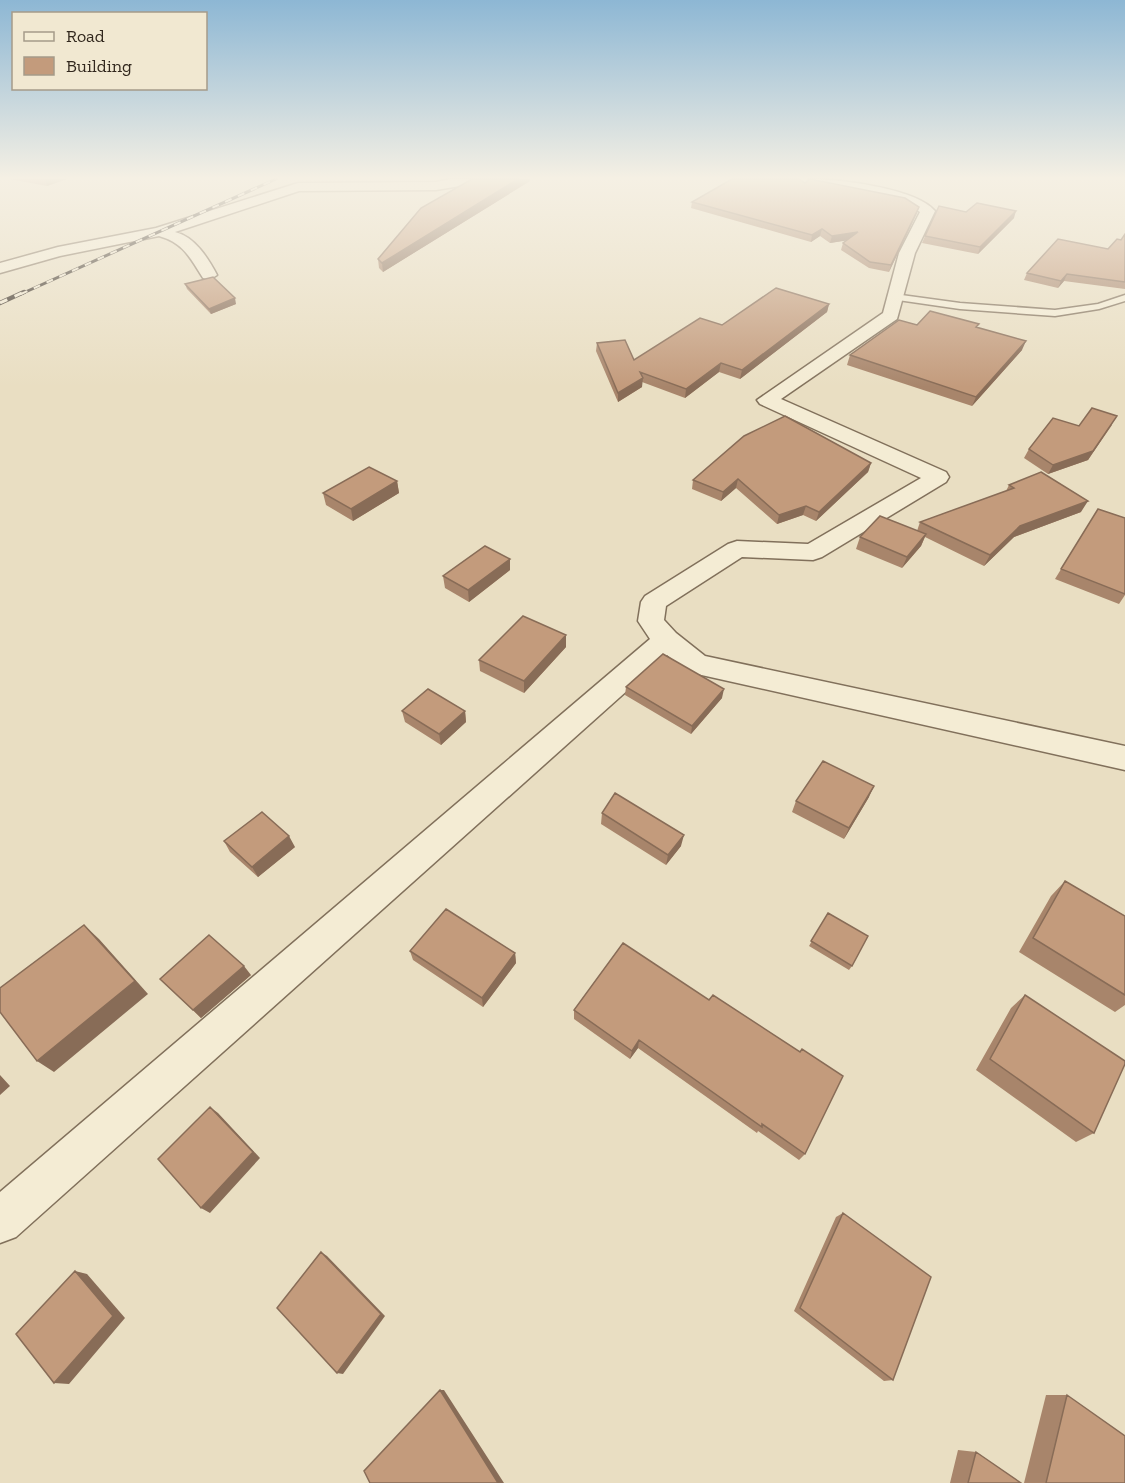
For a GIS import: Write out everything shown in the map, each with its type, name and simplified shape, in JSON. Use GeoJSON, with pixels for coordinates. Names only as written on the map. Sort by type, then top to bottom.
{"type":"FeatureCollection","features":[{"type":"Feature","properties":{"kind":"street"},"geometry":{"type":"LineString","coordinates":[[0,268],[77,248]]}},
{"type":"Feature","properties":{"kind":"street"},"geometry":{"type":"LineString","coordinates":[[190,248],[201,259],[209,275]]}},
{"type":"Feature","properties":{"kind":"street"},"geometry":{"type":"LineString","coordinates":[[909,248],[894,297],[891,315],[767,400],[938,477],[813,552],[737,549],[654,602],[651,621],[666,640],[697,664],[1125,758]]}},
{"type":"Feature","properties":{"kind":"street"},"geometry":{"type":"LineString","coordinates":[[0,1221],[666,640]]}},
{"type":"Feature","properties":{"kind":"lane"},"geometry":{"type":"LineString","coordinates":[[894,297],[960,306],[1055,313],[1099,306],[1125,298]]}},
{"type":"Feature","properties":{"kind":"building"},"geometry":{"type":"Polygon","coordinates":[[[387,248],[406,248],[382,263],[378,259],[387,248]]]}},
{"type":"Feature","properties":{"kind":"building"},"geometry":{"type":"Polygon","coordinates":[[[850,248],[899,248],[891,265],[870,262],[850,248]]]}},
{"type":"Feature","properties":{"kind":"building"},"geometry":{"type":"Polygon","coordinates":[[[1050,248],[1125,248],[1125,282],[1067,274],[1061,281],[1027,273],[1050,248]]]}},
{"type":"Feature","properties":{"kind":"building"},"geometry":{"type":"Polygon","coordinates":[[[213,277],[235,298],[209,309],[185,284],[213,277]]]}},
{"type":"Feature","properties":{"kind":"building"},"geometry":{"type":"Polygon","coordinates":[[[776,288],[829,304],[742,370],[721,363],[686,389],[640,372],[643,378],[618,393],[597,343],[625,340],[634,360],[700,318],[722,325],[776,288]]]}},
{"type":"Feature","properties":{"kind":"building"},"geometry":{"type":"Polygon","coordinates":[[[930,311],[979,324],[976,327],[1026,341],[976,397],[850,355],[899,320],[917,325],[930,311]]]}},
{"type":"Feature","properties":{"kind":"building"},"geometry":{"type":"Polygon","coordinates":[[[1092,408],[1117,416],[1093,451],[1053,465],[1029,449],[1053,418],[1079,426],[1092,408]]]}},
{"type":"Feature","properties":{"kind":"building"},"geometry":{"type":"Polygon","coordinates":[[[785,416],[871,463],[819,512],[806,506],[779,515],[738,479],[723,492],[693,480],[744,436],[785,416]]]}},
{"type":"Feature","properties":{"kind":"building"},"geometry":{"type":"Polygon","coordinates":[[[369,467],[397,481],[351,509],[323,493],[369,467]]]}},
{"type":"Feature","properties":{"kind":"building"},"geometry":{"type":"Polygon","coordinates":[[[1041,472],[1088,501],[1020,526],[990,555],[920,522],[1014,488],[1009,485],[1041,472]]]}},
{"type":"Feature","properties":{"kind":"building"},"geometry":{"type":"Polygon","coordinates":[[[1098,509],[1125,518],[1125,594],[1061,569],[1098,509]]]}},
{"type":"Feature","properties":{"kind":"building"},"geometry":{"type":"Polygon","coordinates":[[[880,516],[926,534],[907,557],[860,537],[880,516]]]}},
{"type":"Feature","properties":{"kind":"building"},"geometry":{"type":"Polygon","coordinates":[[[485,546],[510,559],[468,590],[443,576],[485,546]]]}},
{"type":"Feature","properties":{"kind":"building"},"geometry":{"type":"Polygon","coordinates":[[[523,616],[566,635],[524,681],[479,660],[523,616]]]}},
{"type":"Feature","properties":{"kind":"building"},"geometry":{"type":"Polygon","coordinates":[[[663,654],[724,689],[692,726],[626,687],[663,654]]]}},
{"type":"Feature","properties":{"kind":"building"},"geometry":{"type":"Polygon","coordinates":[[[428,689],[465,711],[439,734],[402,711],[428,689]]]}},
{"type":"Feature","properties":{"kind":"building"},"geometry":{"type":"Polygon","coordinates":[[[823,761],[874,786],[849,828],[796,801],[823,761]]]}},
{"type":"Feature","properties":{"kind":"building"},"geometry":{"type":"Polygon","coordinates":[[[615,793],[684,835],[668,855],[602,813],[615,793]]]}},
{"type":"Feature","properties":{"kind":"building"},"geometry":{"type":"Polygon","coordinates":[[[262,812],[289,836],[252,867],[224,841],[262,812]]]}},
{"type":"Feature","properties":{"kind":"building"},"geometry":{"type":"Polygon","coordinates":[[[1065,881],[1125,916],[1125,995],[1033,938],[1065,881]]]}},
{"type":"Feature","properties":{"kind":"building"},"geometry":{"type":"Polygon","coordinates":[[[446,909],[515,953],[482,998],[410,951],[446,909]]]}},
{"type":"Feature","properties":{"kind":"building"},"geometry":{"type":"Polygon","coordinates":[[[828,913],[868,936],[852,966],[811,941],[828,913]]]}},
{"type":"Feature","properties":{"kind":"building"},"geometry":{"type":"Polygon","coordinates":[[[84,925],[135,981],[37,1061],[0,1012],[0,988],[84,925]]]}},
{"type":"Feature","properties":{"kind":"building"},"geometry":{"type":"Polygon","coordinates":[[[209,935],[244,966],[193,1010],[160,979],[209,935]]]}},
{"type":"Feature","properties":{"kind":"building"},"geometry":{"type":"Polygon","coordinates":[[[623,943],[709,1000],[713,995],[800,1052],[802,1049],[843,1076],[805,1154],[762,1124],[762,1127],[639,1040],[632,1051],[574,1010],[623,943]]]}},
{"type":"Feature","properties":{"kind":"building"},"geometry":{"type":"Polygon","coordinates":[[[1025,995],[1125,1061],[1094,1133],[990,1059],[1025,995]]]}},
{"type":"Feature","properties":{"kind":"building"},"geometry":{"type":"Polygon","coordinates":[[[210,1107],[253,1152],[201,1208],[158,1159],[210,1107]]]}},
{"type":"Feature","properties":{"kind":"building"},"geometry":{"type":"Polygon","coordinates":[[[843,1213],[931,1277],[893,1380],[800,1308],[843,1213]]]}},
{"type":"Feature","properties":{"kind":"building"},"geometry":{"type":"Polygon","coordinates":[[[321,1252],[381,1314],[337,1373],[277,1308],[321,1252]]]}},
{"type":"Feature","properties":{"kind":"building"},"geometry":{"type":"Polygon","coordinates":[[[75,1271],[113,1316],[54,1383],[16,1334],[75,1271]]]}},
{"type":"Feature","properties":{"kind":"building"},"geometry":{"type":"Polygon","coordinates":[[[440,1390],[498,1483],[370,1483],[364,1471],[440,1390]]]}},
{"type":"Feature","properties":{"kind":"building"},"geometry":{"type":"Polygon","coordinates":[[[1067,1395],[1125,1436],[1125,1483],[1046,1483],[1067,1395]]]}},
{"type":"Feature","properties":{"kind":"building"},"geometry":{"type":"Polygon","coordinates":[[[976,1452],[1021,1483],[968,1483],[976,1452]]]}},
{"type":"Feature","properties":{"kind":"railway"},"geometry":{"type":"LineString","coordinates":[[21,294],[123,248]]}},
{"type":"Feature","properties":{"kind":"railway"},"geometry":{"type":"LineString","coordinates":[[0,303],[24,292]]}}]}
